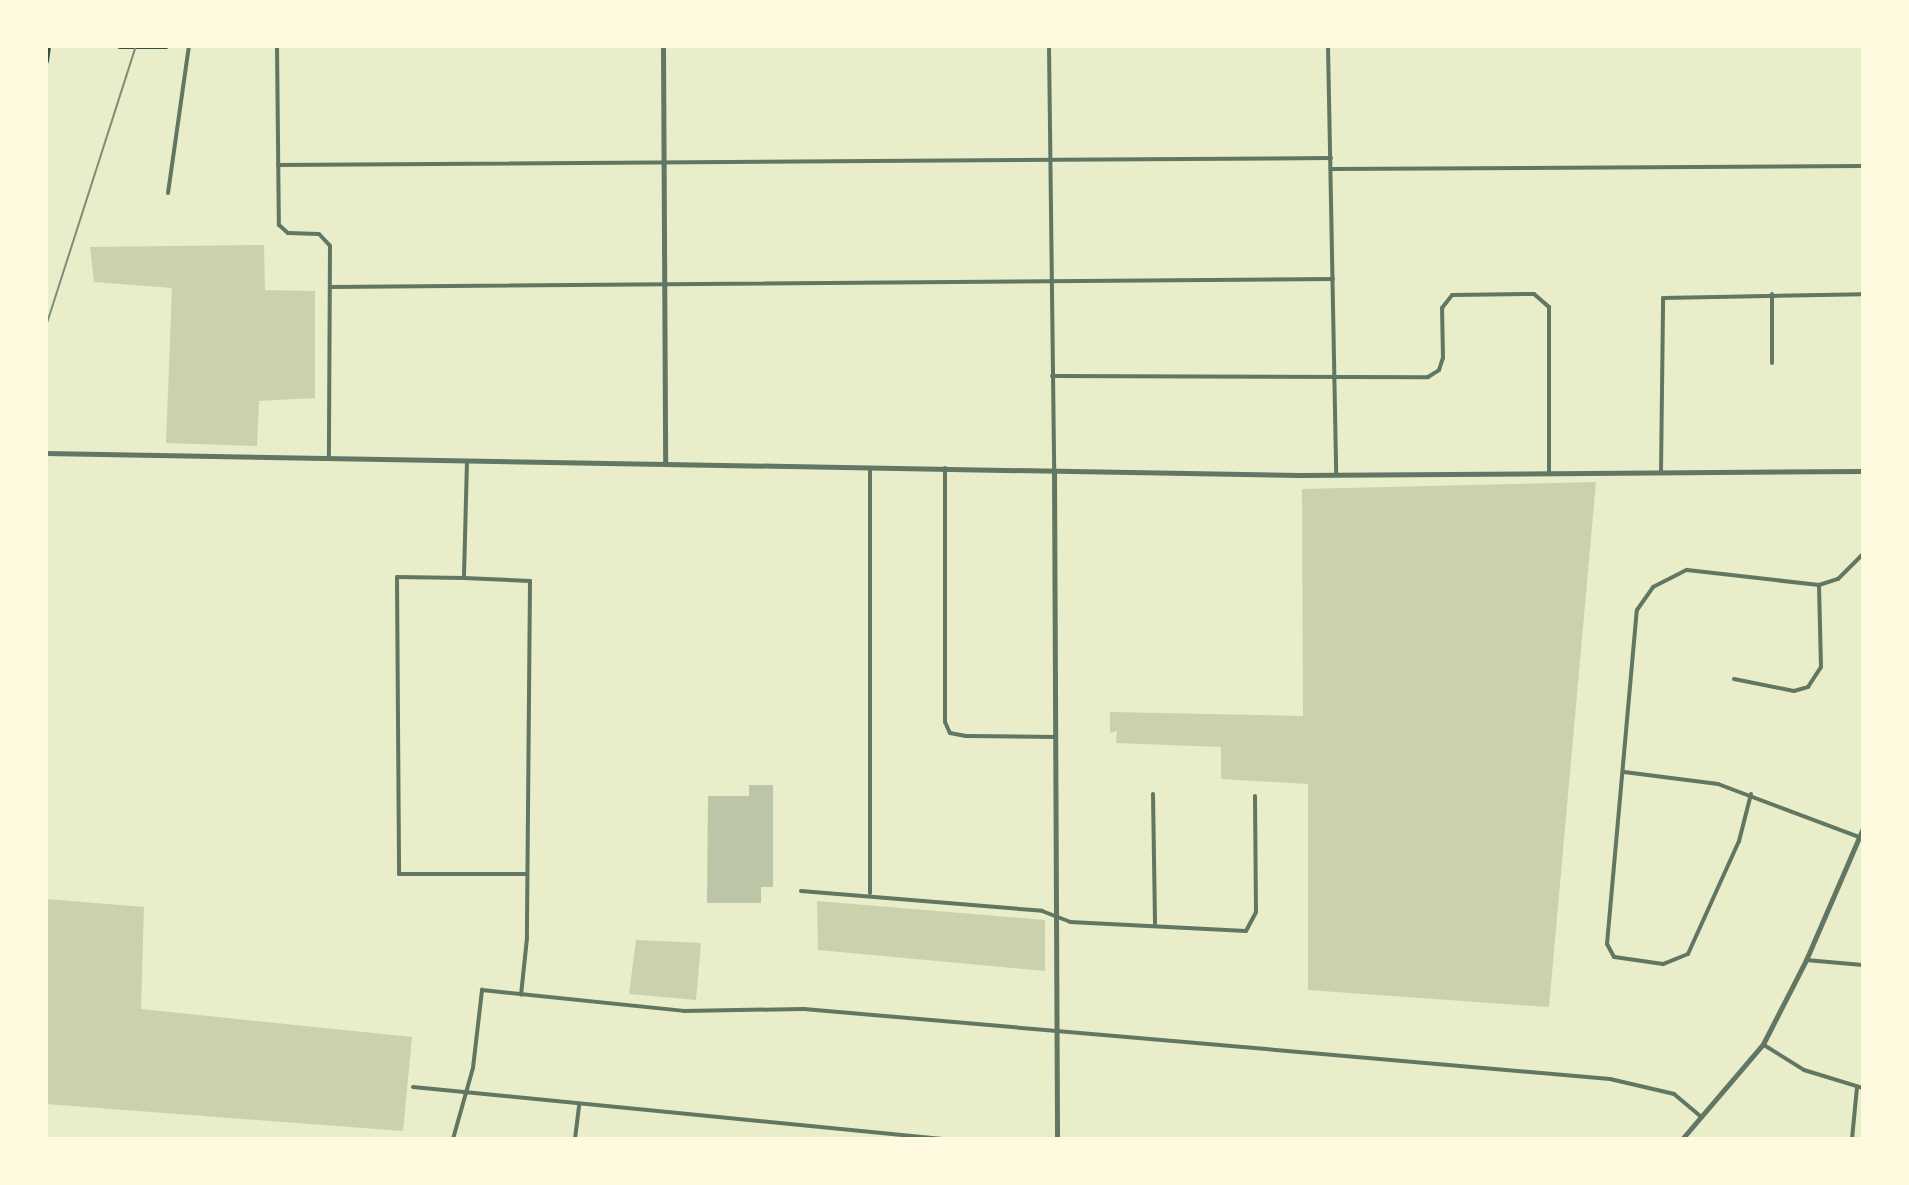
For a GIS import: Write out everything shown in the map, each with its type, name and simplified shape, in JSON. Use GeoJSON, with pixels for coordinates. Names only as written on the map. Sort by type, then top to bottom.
{"type":"FeatureCollection","features":[{"type":"Feature","properties":{"kind":"main road"},"geometry":{"type":"LineString","coordinates":[[46,61],[48,46]]}},
{"type":"Feature","properties":{"kind":"main road"},"geometry":{"type":"LineString","coordinates":[[120,46],[166,46]]}},
{"type":"Feature","properties":{"kind":"street"},"geometry":{"type":"LineString","coordinates":[[168,193],[189,46]]}},
{"type":"Feature","properties":{"kind":"street"},"geometry":{"type":"LineString","coordinates":[[277,46],[279,225],[288,233],[319,234],[330,246],[329,458]]}},
{"type":"Feature","properties":{"kind":"street"},"geometry":{"type":"LineString","coordinates":[[663,46],[665,463]]}},
{"type":"Feature","properties":{"kind":"street"},"geometry":{"type":"LineString","coordinates":[[1049,46],[1057,1139]]}},
{"type":"Feature","properties":{"kind":"street"},"geometry":{"type":"LineString","coordinates":[[1328,46],[1336,474]]}},
{"type":"Feature","properties":{"kind":"street"},"geometry":{"type":"LineString","coordinates":[[278,165],[1331,158]]}},
{"type":"Feature","properties":{"kind":"street"},"geometry":{"type":"LineString","coordinates":[[1332,169],[1863,166]]}},
{"type":"Feature","properties":{"kind":"street"},"geometry":{"type":"LineString","coordinates":[[330,287],[1333,279]]}},
{"type":"Feature","properties":{"kind":"street"},"geometry":{"type":"LineString","coordinates":[[1052,376],[1333,374],[1428,377],[1439,370],[1443,358],[1442,308],[1452,295],[1534,294],[1549,307],[1549,474]]}},
{"type":"Feature","properties":{"kind":"street"},"geometry":{"type":"LineString","coordinates":[[1772,294],[1772,363]]}},
{"type":"Feature","properties":{"kind":"street"},"geometry":{"type":"LineString","coordinates":[[1661,472],[1663,298],[1863,294]]}},
{"type":"Feature","properties":{"kind":"street"},"geometry":{"type":"LineString","coordinates":[[46,453],[1336,474],[1863,471]]}},
{"type":"Feature","properties":{"kind":"street"},"geometry":{"type":"LineString","coordinates":[[464,578],[467,461]]}},
{"type":"Feature","properties":{"kind":"street"},"geometry":{"type":"LineString","coordinates":[[870,468],[870,894]]}},
{"type":"Feature","properties":{"kind":"street"},"geometry":{"type":"LineString","coordinates":[[945,468],[945,722],[950,733],[1055,737]]}},
{"type":"Feature","properties":{"kind":"street"},"geometry":{"type":"LineString","coordinates":[[1751,794],[1739,841],[1688,954],[1663,964],[1614,957],[1607,944],[1637,610],[1653,587],[1687,570],[1819,585],[1838,579],[1863,554]]}},
{"type":"Feature","properties":{"kind":"street"},"geometry":{"type":"LineString","coordinates":[[521,995],[527,874],[530,581],[397,577],[399,874],[527,874]]}},
{"type":"Feature","properties":{"kind":"street"},"geometry":{"type":"LineString","coordinates":[[1734,679],[1794,691],[1808,687],[1821,667],[1819,585]]}},
{"type":"Feature","properties":{"kind":"street"},"geometry":{"type":"LineString","coordinates":[[1624,772],[1718,784],[1859,837]]}},
{"type":"Feature","properties":{"kind":"street"},"geometry":{"type":"LineString","coordinates":[[1153,794],[1155,924]]}},
{"type":"Feature","properties":{"kind":"street"},"geometry":{"type":"LineString","coordinates":[[801,891],[870,894],[1056,917],[1070,922],[1155,924],[1238,932],[1251,927],[1256,912],[1255,796]]}},
{"type":"Feature","properties":{"kind":"street"},"geometry":{"type":"LineString","coordinates":[[1682,1139],[1763,1044],[1806,960],[1863,828]]}},
{"type":"Feature","properties":{"kind":"street"},"geometry":{"type":"LineString","coordinates":[[1806,960],[1863,965]]}},
{"type":"Feature","properties":{"kind":"street"},"geometry":{"type":"LineString","coordinates":[[453,1139],[468,1093],[482,990],[684,1011],[804,1009],[1057,1034],[1610,1079],[1674,1094],[1702,1118]]}},
{"type":"Feature","properties":{"kind":"street"},"geometry":{"type":"LineString","coordinates":[[1763,1044],[1804,1070],[1860,1088],[1852,1139]]}},
{"type":"Feature","properties":{"kind":"street"},"geometry":{"type":"LineString","coordinates":[[413,1087],[942,1139]]}},
{"type":"Feature","properties":{"kind":"street"},"geometry":{"type":"LineString","coordinates":[[575,1139],[579,1104]]}},
{"type":"Feature","properties":{"kind":"green space"},"geometry":{"type":"Polygon","coordinates":[[[264,245],[265,290],[315,291],[315,398],[259,401],[257,446],[166,443],[172,288],[94,282],[90,247],[264,245]]]}},
{"type":"Feature","properties":{"kind":"green space"},"geometry":{"type":"Polygon","coordinates":[[[1596,482],[1549,1007],[1308,990],[1308,784],[1221,779],[1221,747],[1116,743],[1117,731],[1110,733],[1110,712],[1303,716],[1302,489],[1596,482]]]}},
{"type":"Feature","properties":{"kind":"green space"},"geometry":{"type":"Polygon","coordinates":[[[46,899],[144,907],[141,1009],[412,1037],[403,1131],[46,1104],[46,899]]]}},
{"type":"Feature","properties":{"kind":"green space"},"geometry":{"type":"Polygon","coordinates":[[[817,901],[1045,920],[1045,971],[818,950],[817,901]]]}},
{"type":"Feature","properties":{"kind":"green space"},"geometry":{"type":"Polygon","coordinates":[[[636,940],[701,943],[696,1000],[629,994],[636,940]]]}},
{"type":"Feature","properties":{"kind":"building"},"geometry":{"type":"Polygon","coordinates":[[[749,785],[773,785],[773,887],[761,887],[761,903],[707,903],[708,796],[749,796],[749,785]]]}},
{"type":"Feature","properties":{"kind":"railway"},"geometry":{"type":"LineString","coordinates":[[46,326],[136,46]]}}]}
